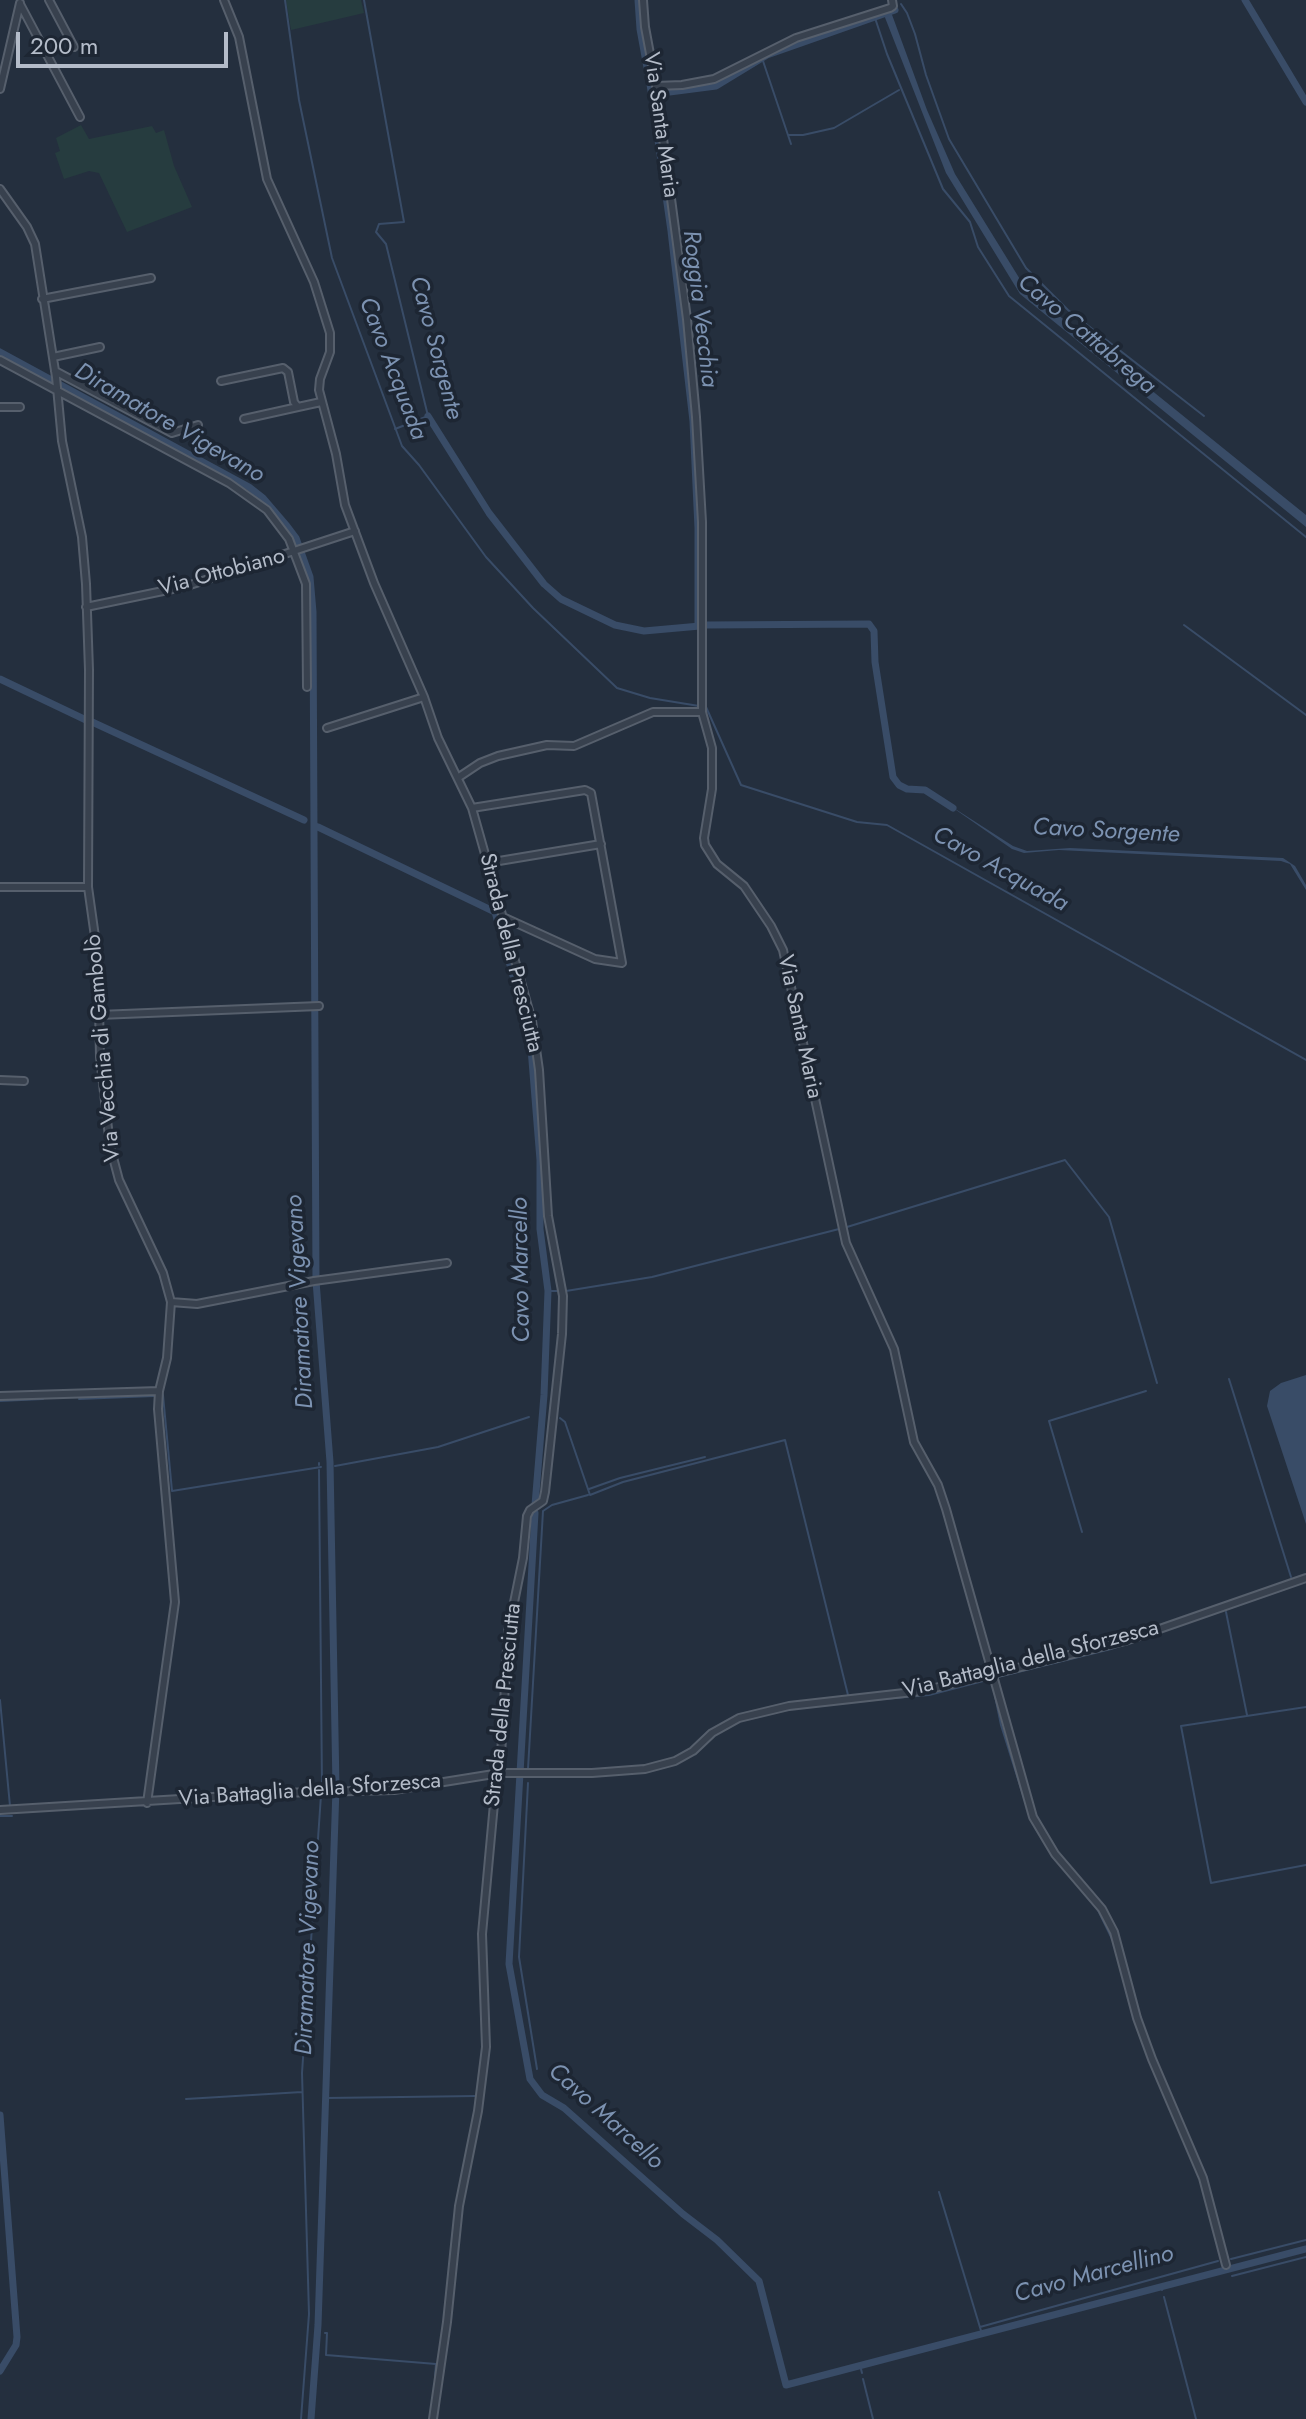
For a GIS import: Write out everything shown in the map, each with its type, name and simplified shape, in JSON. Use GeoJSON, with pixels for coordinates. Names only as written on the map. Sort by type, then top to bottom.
{"type":"FeatureCollection","features":[{"type":"Feature","properties":{"kind":"street"},"geometry":{"type":"LineString","coordinates":[[49,0],[74,47]]}},
{"type":"Feature","properties":{"kind":"street","name":"Strada della Presciutta"},"geometry":{"type":"LineString","coordinates":[[224,0],[239,37],[267,179],[314,282],[330,333],[330,352],[320,379],[321,402],[336,454],[345,505],[438,738],[472,808],[532,1021],[538,1052],[548,1216],[563,1296],[545,1492],[543,1501],[527,1516],[523,1558],[508,1632],[500,1773],[496,1782],[482,1923],[486,2047],[481,2093],[459,2206],[433,2419]]}},
{"type":"Feature","properties":{"kind":"street","name":"Via Santa Maria"},"geometry":{"type":"LineString","coordinates":[[643,0],[687,319],[696,417],[702,522],[702,712],[712,748],[712,789],[705,845],[717,864],[744,886],[783,950],[846,1243],[894,1349],[914,1442],[938,1485],[946,1509],[1033,1817],[1055,1854],[1102,1909],[1114,1932],[1142,2031],[1203,2178],[1226,2265]]}},
{"type":"Feature","properties":{"kind":"street"},"geometry":{"type":"LineString","coordinates":[[0,89],[21,2]]}},
{"type":"Feature","properties":{"kind":"street"},"geometry":{"type":"LineString","coordinates":[[21,2],[80,117]]}},
{"type":"Feature","properties":{"kind":"street"},"geometry":{"type":"LineString","coordinates":[[656,91],[714,79],[796,38],[889,6]]}},
{"type":"Feature","properties":{"kind":"street","name":"Via Vecchia di Gambolò"},"geometry":{"type":"LineString","coordinates":[[0,189],[35,244],[56,374],[62,441],[82,537],[89,670],[88,887],[98,958],[100,1057],[114,1168],[163,1273],[171,1302],[167,1358],[159,1391],[159,1422],[175,1602],[147,1803]]}},
{"type":"Feature","properties":{"kind":"street"},"geometry":{"type":"LineString","coordinates":[[42,299],[151,278]]}},
{"type":"Feature","properties":{"kind":"street"},"geometry":{"type":"LineString","coordinates":[[53,357],[100,347]]}},
{"type":"Feature","properties":{"kind":"street"},"geometry":{"type":"LineString","coordinates":[[0,360],[240,488],[275,519],[299,551],[307,594],[307,687]]}},
{"type":"Feature","properties":{"kind":"street"},"geometry":{"type":"LineString","coordinates":[[221,381],[283,368],[288,372],[294,402],[298,407]]}},
{"type":"Feature","properties":{"kind":"street"},"geometry":{"type":"LineString","coordinates":[[56,374],[172,433],[198,425]]}},
{"type":"Feature","properties":{"kind":"street"},"geometry":{"type":"LineString","coordinates":[[244,419],[321,402]]}},
{"type":"Feature","properties":{"kind":"street"},"geometry":{"type":"LineString","coordinates":[[0,407],[20,407]]}},
{"type":"Feature","properties":{"kind":"street","name":"Via Ottobiano"},"geometry":{"type":"LineString","coordinates":[[86,607],[187,586],[355,531]]}},
{"type":"Feature","properties":{"kind":"street"},"geometry":{"type":"LineString","coordinates":[[327,728],[424,697]]}},
{"type":"Feature","properties":{"kind":"street"},"geometry":{"type":"LineString","coordinates":[[459,777],[498,756],[547,745],[574,746],[653,712],[702,712]]}},
{"type":"Feature","properties":{"kind":"street"},"geometry":{"type":"LineString","coordinates":[[472,808],[585,790],[591,793],[622,963],[595,959],[503,917]]}},
{"type":"Feature","properties":{"kind":"street"},"geometry":{"type":"LineString","coordinates":[[487,863],[601,844]]}},
{"type":"Feature","properties":{"kind":"street"},"geometry":{"type":"LineString","coordinates":[[0,887],[88,887]]}},
{"type":"Feature","properties":{"kind":"street"},"geometry":{"type":"LineString","coordinates":[[99,1015],[319,1006]]}},
{"type":"Feature","properties":{"kind":"street"},"geometry":{"type":"LineString","coordinates":[[0,1080],[24,1081]]}},
{"type":"Feature","properties":{"kind":"street"},"geometry":{"type":"LineString","coordinates":[[171,1302],[197,1304],[318,1281],[447,1263]]}},
{"type":"Feature","properties":{"kind":"street"},"geometry":{"type":"LineString","coordinates":[[0,1396],[159,1391]]}},
{"type":"Feature","properties":{"kind":"street","name":"Via Battaglia della Sforzesca"},"geometry":{"type":"LineString","coordinates":[[0,1810],[394,1790],[500,1773],[592,1773],[645,1769],[675,1761],[693,1751],[712,1733],[739,1718],[789,1706],[922,1691],[993,1674],[1125,1641],[1306,1578]]}},
{"type":"Feature","properties":{"kind":"green space"},"geometry":{"type":"Polygon","coordinates":[[[286,0],[361,0],[364,13],[291,30],[286,0]]]}},
{"type":"Feature","properties":{"kind":"green space"},"geometry":{"type":"Polygon","coordinates":[[[81,125],[89,139],[152,126],[156,133],[164,130],[174,166],[192,207],[127,232],[99,173],[89,171],[64,179],[55,153],[60,151],[56,138],[81,125]]]}},
{"type":"Feature","properties":{"kind":"water"},"geometry":{"type":"Polygon","coordinates":[[[891,12],[927,110],[955,174],[1026,289],[1306,515],[1306,527],[1020,294],[946,173],[884,15],[891,12]]]}},
{"type":"Feature","properties":{"kind":"water"},"geometry":{"type":"Polygon","coordinates":[[[946,803],[1013,846],[1027,851],[1070,848],[1283,858],[1295,866],[1306,890],[1290,864],[1281,861],[1059,850],[1024,853],[1012,849],[946,803]]]}},
{"type":"Feature","properties":{"kind":"water"},"geometry":{"type":"Polygon","coordinates":[[[1306,1375],[1306,1524],[1267,1406],[1270,1391],[1281,1383],[1306,1375]]]}},
{"type":"Feature","properties":{"kind":"waterway","name":"Cavo Acquada"},"geometry":{"type":"LineString","coordinates":[[285,0],[299,100],[332,258],[402,446],[486,557],[533,608],[617,688],[650,698],[699,706]]}},
{"type":"Feature","properties":{"kind":"waterway","name":"Cavo Sorgente"},"geometry":{"type":"LineString","coordinates":[[364,0],[404,222],[379,224],[376,232],[386,244],[428,416],[395,429]]}},
{"type":"Feature","properties":{"kind":"waterway","name":"Roggia Vecchia"},"geometry":{"type":"LineString","coordinates":[[638,0],[671,231],[693,421],[698,626]]}},
{"type":"Feature","properties":{"kind":"waterway"},"geometry":{"type":"LineString","coordinates":[[1245,0],[1306,102]]}},
{"type":"Feature","properties":{"kind":"waterway"},"geometry":{"type":"LineString","coordinates":[[901,4],[915,34],[949,139],[1026,268],[1068,310],[1204,416]]}},
{"type":"Feature","properties":{"kind":"waterway"},"geometry":{"type":"LineString","coordinates":[[654,94],[716,86],[767,55],[895,10]]}},
{"type":"Feature","properties":{"kind":"waterway","name":"Cavo Cattabrega"},"geometry":{"type":"LineString","coordinates":[[875,18],[943,189],[970,222],[978,247],[1009,296],[1306,537]]}},
{"type":"Feature","properties":{"kind":"waterway"},"geometry":{"type":"LineString","coordinates":[[762,58],[791,144]]}},
{"type":"Feature","properties":{"kind":"waterway"},"geometry":{"type":"LineString","coordinates":[[789,135],[834,128],[899,90]]}},
{"type":"Feature","properties":{"kind":"waterway","name":"Diramatore Vigevano"},"geometry":{"type":"LineString","coordinates":[[0,352],[249,487],[263,498],[296,538],[310,577],[313,612],[316,1281],[330,1462],[336,1788],[318,2325],[311,2419]]}},
{"type":"Feature","properties":{"kind":"waterway","name":"Cavo Sorgente"},"geometry":{"type":"LineString","coordinates":[[428,416],[489,513],[544,584],[561,599],[615,625],[644,631],[700,626]]}},
{"type":"Feature","properties":{"kind":"waterway","name":"Cavo Sorgente"},"geometry":{"type":"LineString","coordinates":[[705,625],[869,624],[874,631],[875,662],[893,777],[899,785],[907,789],[925,790],[953,808]]}},
{"type":"Feature","properties":{"kind":"waterway"},"geometry":{"type":"LineString","coordinates":[[1184,625],[1306,715]]}},
{"type":"Feature","properties":{"kind":"waterway","name":"Cavo Marcello"},"geometry":{"type":"LineString","coordinates":[[0,679],[86,720]]}},
{"type":"Feature","properties":{"kind":"waterway","name":"Cavo Acquada"},"geometry":{"type":"LineString","coordinates":[[706,707],[741,785],[857,822],[887,825],[1306,1060]]}},
{"type":"Feature","properties":{"kind":"waterway","name":"Cavo Marcello"},"geometry":{"type":"LineString","coordinates":[[90,721],[304,820]]}},
{"type":"Feature","properties":{"kind":"waterway","name":"Cavo Marcello"},"geometry":{"type":"LineString","coordinates":[[318,827],[495,912],[529,1032]]}},
{"type":"Feature","properties":{"kind":"waterway","name":"Cavo Marcello"},"geometry":{"type":"LineString","coordinates":[[530,1036],[540,1160],[540,1229],[548,1291],[535,1505]]}},
{"type":"Feature","properties":{"kind":"waterway"},"geometry":{"type":"LineString","coordinates":[[847,1227],[1065,1160],[1109,1217],[1157,1383]]}},
{"type":"Feature","properties":{"kind":"waterway"},"geometry":{"type":"LineString","coordinates":[[566,1291],[652,1277],[839,1229]]}},
{"type":"Feature","properties":{"kind":"waterway"},"geometry":{"type":"LineString","coordinates":[[548,1291],[557,1291]]}},
{"type":"Feature","properties":{"kind":"waterway"},"geometry":{"type":"LineString","coordinates":[[1229,1379],[1291,1577]]}},
{"type":"Feature","properties":{"kind":"waterway"},"geometry":{"type":"LineString","coordinates":[[1082,1532],[1049,1421],[1146,1391]]}},
{"type":"Feature","properties":{"kind":"waterway"},"geometry":{"type":"LineString","coordinates":[[163,1395],[172,1491],[321,1467]]}},
{"type":"Feature","properties":{"kind":"waterway"},"geometry":{"type":"LineString","coordinates":[[79,1399],[154,1396]]}},
{"type":"Feature","properties":{"kind":"waterway"},"geometry":{"type":"LineString","coordinates":[[0,1401],[43,1399]]}},
{"type":"Feature","properties":{"kind":"waterway"},"geometry":{"type":"LineString","coordinates":[[335,1466],[438,1447],[529,1417]]}},
{"type":"Feature","properties":{"kind":"waterway"},"geometry":{"type":"LineString","coordinates":[[560,1418],[565,1422],[590,1495],[623,1482],[785,1440],[848,1695]]}},
{"type":"Feature","properties":{"kind":"waterway"},"geometry":{"type":"LineString","coordinates":[[589,1489],[705,1457]]}},
{"type":"Feature","properties":{"kind":"waterway"},"geometry":{"type":"LineString","coordinates":[[319,1470],[322,1788]]}},
{"type":"Feature","properties":{"kind":"waterway"},"geometry":{"type":"LineString","coordinates":[[528,1769],[543,1511],[552,1505],[588,1495]]}},
{"type":"Feature","properties":{"kind":"waterway","name":"Cavo Marcello"},"geometry":{"type":"LineString","coordinates":[[535,1513],[509,1964],[530,2079],[542,2095],[564,2108],[683,2214],[717,2240],[759,2281],[786,2385],[1306,2249]]}},
{"type":"Feature","properties":{"kind":"waterway"},"geometry":{"type":"LineString","coordinates":[[998,1677],[1111,1649],[1285,1589]]}},
{"type":"Feature","properties":{"kind":"waterway"},"geometry":{"type":"LineString","coordinates":[[1226,1612],[1247,1715]]}},
{"type":"Feature","properties":{"kind":"waterway"},"geometry":{"type":"LineString","coordinates":[[849,1702],[929,1695],[991,1679]]}},
{"type":"Feature","properties":{"kind":"waterway"},"geometry":{"type":"LineString","coordinates":[[993,1686],[1001,1725],[1029,1814]]}},
{"type":"Feature","properties":{"kind":"waterway"},"geometry":{"type":"LineString","coordinates":[[0,1700],[10,1806]]}},
{"type":"Feature","properties":{"kind":"waterway"},"geometry":{"type":"LineString","coordinates":[[1306,1707],[1181,1726],[1211,1883],[1306,1865]]}},
{"type":"Feature","properties":{"kind":"waterway"},"geometry":{"type":"LineString","coordinates":[[528,1783],[519,1957],[537,2069]]}},
{"type":"Feature","properties":{"kind":"waterway"},"geometry":{"type":"LineString","coordinates":[[301,2419],[309,2314],[302,2073],[321,1795]]}},
{"type":"Feature","properties":{"kind":"waterway"},"geometry":{"type":"LineString","coordinates":[[0,1816],[12,1816]]}},
{"type":"Feature","properties":{"kind":"waterway"},"geometry":{"type":"LineString","coordinates":[[1033,1823],[1050,1852]]}},
{"type":"Feature","properties":{"kind":"waterway"},"geometry":{"type":"LineString","coordinates":[[1096,1906],[1114,1943]]}},
{"type":"Feature","properties":{"kind":"waterway"},"geometry":{"type":"LineString","coordinates":[[186,2099],[302,2092]]}},
{"type":"Feature","properties":{"kind":"waterway"},"geometry":{"type":"LineString","coordinates":[[326,2098],[476,2096]]}},
{"type":"Feature","properties":{"kind":"waterway"},"geometry":{"type":"LineString","coordinates":[[0,2115],[17,2337],[16,2345],[0,2371]]}},
{"type":"Feature","properties":{"kind":"waterway","name":"Cavo Marcellino"},"geometry":{"type":"LineString","coordinates":[[939,2192],[982,2334]]}},
{"type":"Feature","properties":{"kind":"waterway","name":"Cavo Marcellino"},"geometry":{"type":"LineString","coordinates":[[1231,2259],[1306,2240]]}},
{"type":"Feature","properties":{"kind":"waterway"},"geometry":{"type":"LineString","coordinates":[[1232,2276],[1306,2257]]}},
{"type":"Feature","properties":{"kind":"waterway","name":"Cavo Marcellino"},"geometry":{"type":"LineString","coordinates":[[980,2327],[1218,2261]]}},
{"type":"Feature","properties":{"kind":"waterway","name":"Cavo Marcellino"},"geometry":{"type":"LineString","coordinates":[[1164,2297],[1196,2419]]}},
{"type":"Feature","properties":{"kind":"waterway"},"geometry":{"type":"LineString","coordinates":[[325,2333],[326,2355],[436,2364],[435,2377]]}},
{"type":"Feature","properties":{"kind":"waterway"},"geometry":{"type":"LineString","coordinates":[[860,2365],[862,2373]]}},
{"type":"Feature","properties":{"kind":"waterway"},"geometry":{"type":"LineString","coordinates":[[863,2379],[873,2419]]}}]}
